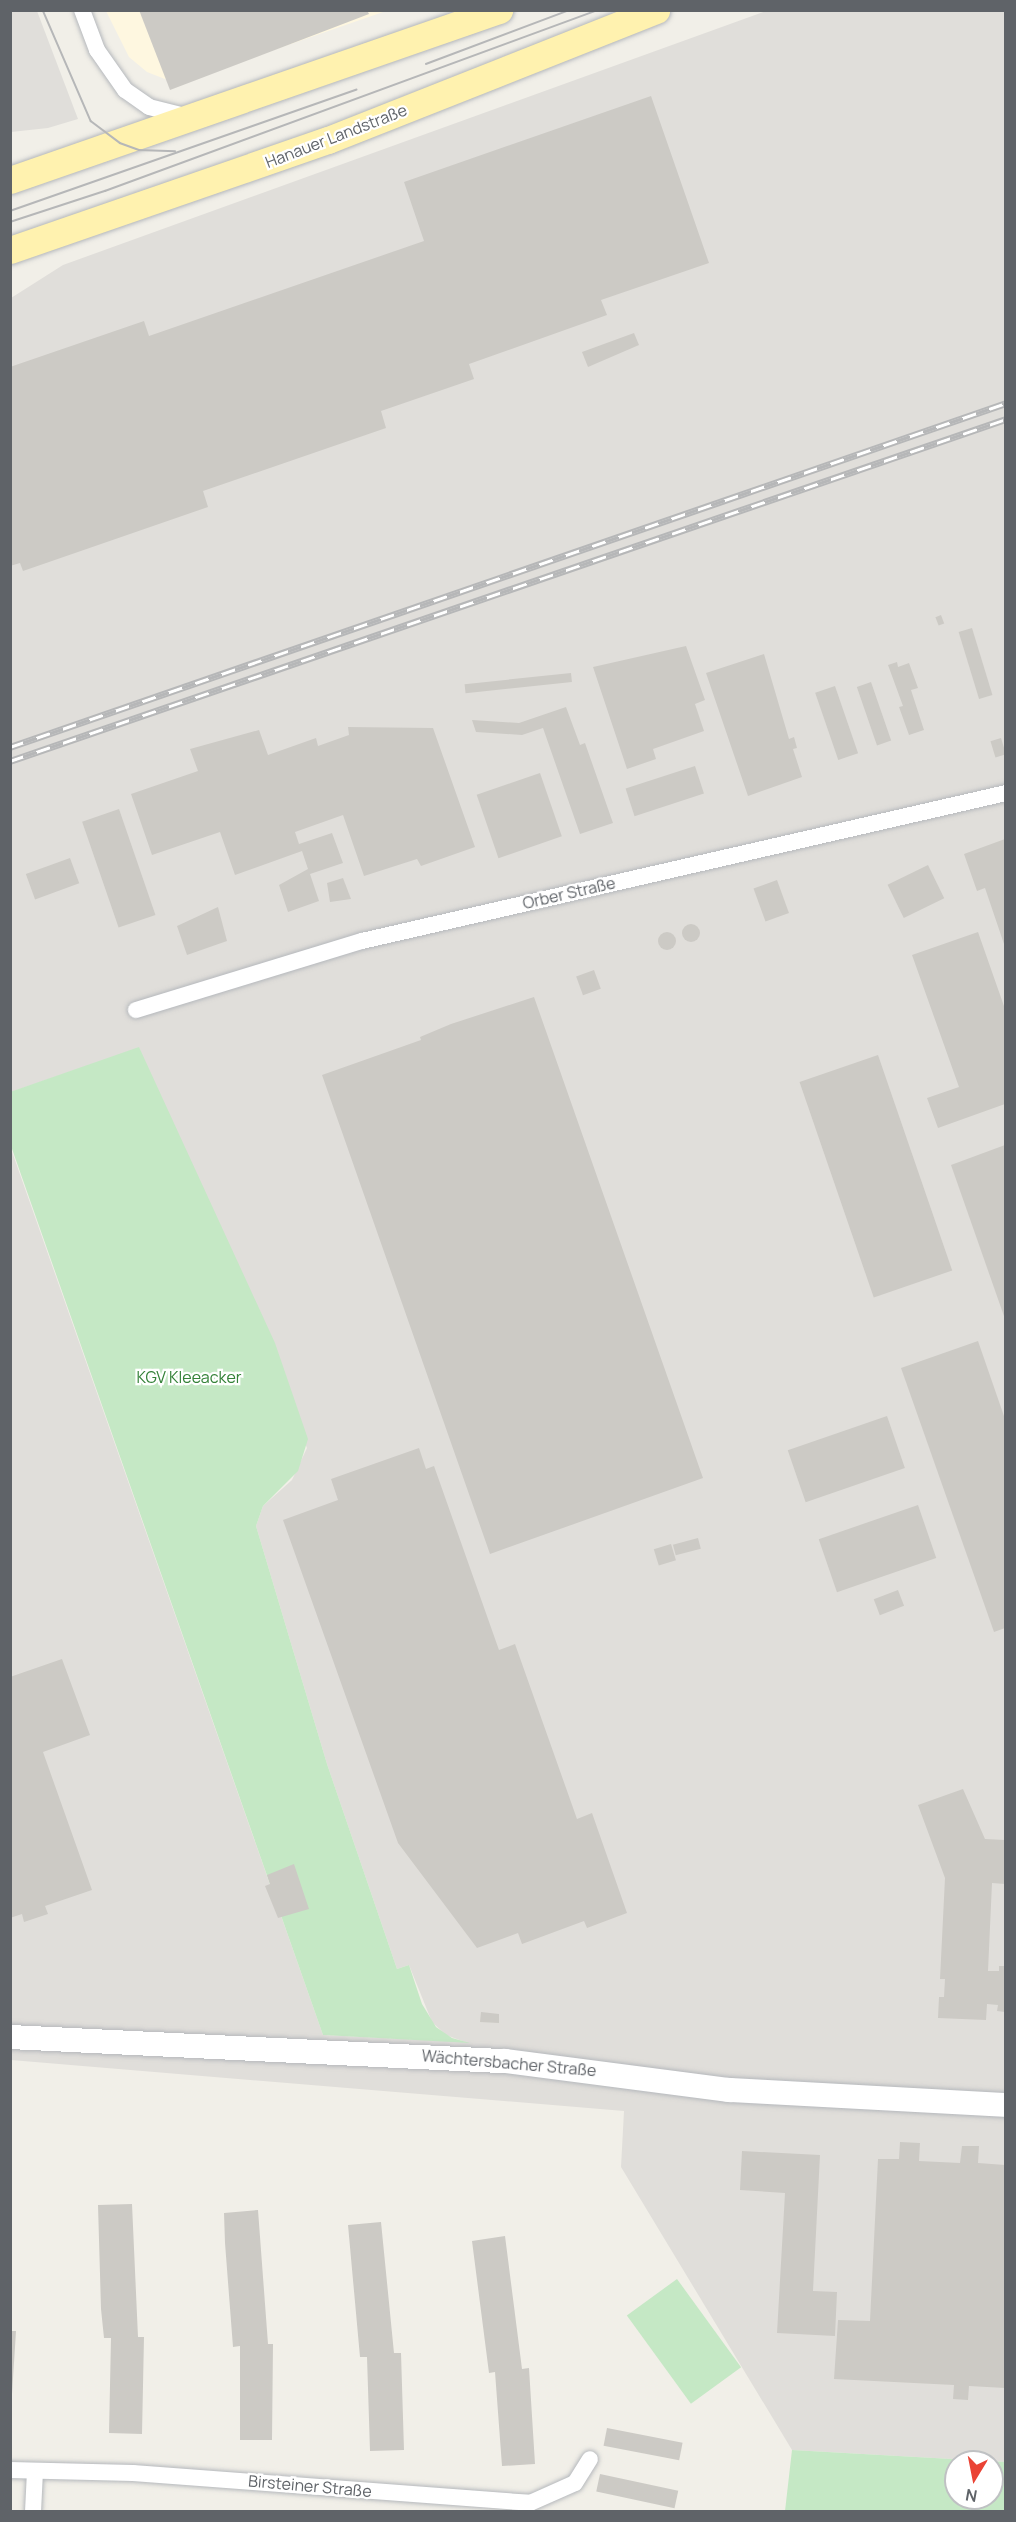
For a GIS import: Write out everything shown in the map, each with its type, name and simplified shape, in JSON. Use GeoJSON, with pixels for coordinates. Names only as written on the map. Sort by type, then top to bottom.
{"type":"FeatureCollection","features":[{"type":"Feature","properties":{"kind":"main road"},"geometry":{"type":"LineString","coordinates":[[10,180],[199,118],[499,10]]}},
{"type":"Feature","properties":{"kind":"main road","name":"Hanauer Landstraße"},"geometry":{"type":"LineString","coordinates":[[10,249],[320,143],[656,10]]}},
{"type":"Feature","properties":{"kind":"street"},"geometry":{"type":"LineString","coordinates":[[82,10],[97,50],[125,90],[149,107],[199,118]]}},
{"type":"Feature","properties":{"kind":"street","name":"Orber Straße"},"geometry":{"type":"LineString","coordinates":[[136,1010],[362,941],[1005,793]]}},
{"type":"Feature","properties":{"kind":"street","name":"Wächtersbacher Straße"},"geometry":{"type":"LineString","coordinates":[[10,2037],[505,2061],[729,2090],[1005,2105]]}},
{"type":"Feature","properties":{"kind":"street","name":"Birsteiner Straße"},"geometry":{"type":"LineString","coordinates":[[10,2470],[134,2473],[531,2507],[575,2483],[590,2459]]}},
{"type":"Feature","properties":{"kind":"street"},"geometry":{"type":"LineString","coordinates":[[33,2511],[35,2470]]}},
{"type":"Feature","properties":{"kind":"shaded area"},"geometry":{"type":"Polygon","coordinates":[[[10,11],[37,11],[78,119],[48,128],[11,132],[10,11]]]}},
{"type":"Feature","properties":{"kind":"shaded area"},"geometry":{"type":"Polygon","coordinates":[[[106,11],[386,11],[210,72],[165,79],[147,72],[129,57],[106,11]]]}},
{"type":"Feature","properties":{"kind":"shaded area"},"geometry":{"type":"Polygon","coordinates":[[[766,11],[1005,11],[1005,2462],[1004,2450],[944,2450],[944,2459],[792,2450],[621,2167],[624,2111],[11,2060],[10,1146],[323,2035],[465,2042],[446,2035],[432,2022],[409,1965],[397,1969],[327,1764],[256,1526],[263,1506],[292,1480],[307,1448],[139,1048],[11,1092],[11,298],[63,265],[766,11]]]}},
{"type":"Feature","properties":{"kind":"green space","name":"KGV Kleeacker"},"geometry":{"type":"Polygon","coordinates":[[[139,1047],[275,1343],[308,1439],[298,1471],[263,1506],[256,1526],[327,1764],[397,1969],[409,1965],[422,2004],[436,2027],[452,2038],[470,2043],[323,2035],[11,1146],[10,1092],[139,1047]]]}},
{"type":"Feature","properties":{"kind":"green space"},"geometry":{"type":"Polygon","coordinates":[[[677,2279],[741,2367],[691,2404],[627,2315],[677,2279]]]}},
{"type":"Feature","properties":{"kind":"green space"},"geometry":{"type":"Polygon","coordinates":[[[792,2450],[944,2459],[944,2510],[1004,2510],[1005,2462],[1005,2511],[785,2511],[792,2450]]]}},
{"type":"Feature","properties":{"kind":"building"},"geometry":{"type":"Polygon","coordinates":[[[139,10],[367,10],[369,14],[170,90],[139,10]]]}},
{"type":"Feature","properties":{"kind":"building"},"geometry":{"type":"Polygon","coordinates":[[[651,96],[709,263],[601,300],[607,315],[469,364],[474,379],[381,411],[386,428],[203,491],[208,507],[23,571],[20,563],[10,566],[10,367],[144,321],[149,336],[424,241],[404,182],[651,96]]]}},
{"type":"Feature","properties":{"kind":"building"},"geometry":{"type":"Polygon","coordinates":[[[634,333],[639,345],[588,367],[582,352],[634,333]]]}},
{"type":"Feature","properties":{"kind":"building"},"geometry":{"type":"Polygon","coordinates":[[[941,615],[944,623],[939,626],[935,617],[941,615]]]}},
{"type":"Feature","properties":{"kind":"building"},"geometry":{"type":"Polygon","coordinates":[[[972,628],[992,695],[979,699],[959,632],[972,628]]]}},
{"type":"Feature","properties":{"kind":"building"},"geometry":{"type":"Polygon","coordinates":[[[686,646],[705,700],[695,704],[704,731],[653,749],[656,759],[627,769],[593,667],[686,646]]]}},
{"type":"Feature","properties":{"kind":"building"},"geometry":{"type":"Polygon","coordinates":[[[764,654],[789,739],[794,737],[797,748],[793,749],[802,777],[748,796],[706,673],[764,654]]]}},
{"type":"Feature","properties":{"kind":"building"},"geometry":{"type":"Polygon","coordinates":[[[897,662],[898,667],[909,663],[918,688],[911,690],[924,730],[909,735],[899,707],[903,706],[888,665],[897,662]]]}},
{"type":"Feature","properties":{"kind":"building"},"geometry":{"type":"Polygon","coordinates":[[[571,673],[572,682],[466,693],[465,684],[571,673]]]}},
{"type":"Feature","properties":{"kind":"building"},"geometry":{"type":"Polygon","coordinates":[[[871,682],[891,741],[877,746],[857,687],[871,682]]]}},
{"type":"Feature","properties":{"kind":"building"},"geometry":{"type":"Polygon","coordinates":[[[835,686],[858,753],[838,760],[815,693],[835,686]]]}},
{"type":"Feature","properties":{"kind":"building"},"geometry":{"type":"Polygon","coordinates":[[[566,707],[580,745],[585,743],[613,823],[580,834],[543,728],[522,735],[476,732],[472,720],[519,723],[566,707]]]}},
{"type":"Feature","properties":{"kind":"building"},"geometry":{"type":"Polygon","coordinates":[[[348,727],[433,728],[475,847],[421,866],[417,859],[364,876],[343,815],[295,832],[299,844],[332,833],[343,863],[310,874],[319,901],[288,912],[279,885],[308,869],[302,851],[235,875],[220,832],[152,855],[131,794],[198,771],[190,749],[259,730],[268,755],[316,738],[318,746],[349,735],[348,727]]]}},
{"type":"Feature","properties":{"kind":"building"},"geometry":{"type":"Polygon","coordinates":[[[1001,738],[1006,754],[995,757],[990,741],[1001,738]]]}},
{"type":"Feature","properties":{"kind":"building"},"geometry":{"type":"Polygon","coordinates":[[[695,766],[704,794],[635,816],[626,789],[695,766]]]}},
{"type":"Feature","properties":{"kind":"building"},"geometry":{"type":"Polygon","coordinates":[[[540,773],[562,836],[498,858],[477,795],[540,773]]]}},
{"type":"Feature","properties":{"kind":"building"},"geometry":{"type":"Polygon","coordinates":[[[119,809],[155,915],[119,928],[82,822],[119,809]]]}},
{"type":"Feature","properties":{"kind":"building"},"geometry":{"type":"Polygon","coordinates":[[[1005,839],[1005,947],[985,888],[977,891],[964,854],[1005,839]]]}},
{"type":"Feature","properties":{"kind":"building"},"geometry":{"type":"Polygon","coordinates":[[[70,858],[79,883],[35,899],[26,874],[70,858]]]}},
{"type":"Feature","properties":{"kind":"building"},"geometry":{"type":"Polygon","coordinates":[[[928,865],[944,898],[904,918],[888,885],[928,865]]]}},
{"type":"Feature","properties":{"kind":"building"},"geometry":{"type":"Polygon","coordinates":[[[343,878],[351,899],[330,902],[327,883],[343,878]]]}},
{"type":"Feature","properties":{"kind":"building"},"geometry":{"type":"Polygon","coordinates":[[[777,880],[789,913],[765,921],[754,889],[777,880]]]}},
{"type":"Feature","properties":{"kind":"building"},"geometry":{"type":"Polygon","coordinates":[[[218,907],[227,941],[187,955],[177,926],[218,907]]]}},
{"type":"Feature","properties":{"kind":"building"},"geometry":{"type":"Polygon","coordinates":[[[691,924],[697,927],[700,933],[697,939],[691,942],[685,939],[682,933],[685,927],[691,924]]]}},
{"type":"Feature","properties":{"kind":"building"},"geometry":{"type":"Polygon","coordinates":[[[667,932],[673,935],[676,941],[673,947],[667,950],[661,947],[658,941],[661,935],[667,932]]]}},
{"type":"Feature","properties":{"kind":"building"},"geometry":{"type":"Polygon","coordinates":[[[978,932],[1005,1009],[1005,1104],[938,1128],[927,1098],[959,1087],[912,955],[978,932]]]}},
{"type":"Feature","properties":{"kind":"building"},"geometry":{"type":"Polygon","coordinates":[[[594,970],[601,989],[583,995],[576,976],[594,970]]]}},
{"type":"Feature","properties":{"kind":"building"},"geometry":{"type":"Polygon","coordinates":[[[534,997],[703,1478],[490,1554],[322,1075],[421,1040],[420,1037],[451,1024],[534,997]]]}},
{"type":"Feature","properties":{"kind":"building"},"geometry":{"type":"Polygon","coordinates":[[[878,1055],[952,1271],[874,1298],[800,1082],[878,1055]]]}},
{"type":"Feature","properties":{"kind":"building"},"geometry":{"type":"Polygon","coordinates":[[[1005,1145],[1005,1319],[951,1165],[1005,1145]]]}},
{"type":"Feature","properties":{"kind":"building"},"geometry":{"type":"Polygon","coordinates":[[[978,1341],[1005,1419],[1005,1628],[994,1632],[901,1368],[978,1341]]]}},
{"type":"Feature","properties":{"kind":"building"},"geometry":{"type":"Polygon","coordinates":[[[887,1416],[905,1468],[806,1502],[788,1450],[887,1416]]]}},
{"type":"Feature","properties":{"kind":"building"},"geometry":{"type":"Polygon","coordinates":[[[419,1448],[426,1469],[434,1466],[499,1650],[515,1644],[577,1819],[592,1813],[627,1913],[587,1928],[584,1921],[522,1944],[518,1933],[477,1948],[398,1843],[283,1520],[338,1500],[331,1479],[419,1448]]]}},
{"type":"Feature","properties":{"kind":"building"},"geometry":{"type":"Polygon","coordinates":[[[918,1505],[936,1558],[837,1592],[819,1539],[918,1505]]]}},
{"type":"Feature","properties":{"kind":"building"},"geometry":{"type":"Polygon","coordinates":[[[698,1538],[701,1549],[676,1555],[673,1545],[698,1538]]]}},
{"type":"Feature","properties":{"kind":"building"},"geometry":{"type":"Polygon","coordinates":[[[671,1544],[676,1560],[659,1566],[654,1549],[671,1544]]]}},
{"type":"Feature","properties":{"kind":"building"},"geometry":{"type":"Polygon","coordinates":[[[898,1590],[904,1606],[880,1615],[874,1599],[898,1590]]]}},
{"type":"Feature","properties":{"kind":"building"},"geometry":{"type":"Polygon","coordinates":[[[62,1659],[90,1735],[43,1752],[92,1890],[45,1906],[48,1914],[24,1922],[22,1914],[10,1918],[10,1677],[62,1659]]]}},
{"type":"Feature","properties":{"kind":"building"},"geometry":{"type":"Polygon","coordinates":[[[963,1789],[985,1839],[1005,1840],[1005,1884],[992,1883],[988,1971],[999,1971],[999,1966],[1005,1966],[1005,2012],[997,2011],[998,2005],[987,2004],[986,2020],[938,2018],[939,1997],[944,1997],[945,1979],[940,1979],[945,1878],[918,1805],[963,1789]]]}},
{"type":"Feature","properties":{"kind":"building"},"geometry":{"type":"Polygon","coordinates":[[[294,1864],[309,1909],[278,1918],[265,1886],[270,1884],[267,1875],[294,1864]]]}},
{"type":"Feature","properties":{"kind":"building"},"geometry":{"type":"Polygon","coordinates":[[[481,2012],[499,2014],[499,2023],[480,2022],[481,2012]]]}},
{"type":"Feature","properties":{"kind":"building"},"geometry":{"type":"Polygon","coordinates":[[[900,2142],[920,2143],[919,2161],[960,2163],[962,2146],[979,2146],[978,2163],[1005,2165],[1005,2388],[969,2386],[968,2400],[953,2399],[954,2385],[834,2379],[838,2320],[870,2321],[878,2159],[899,2159],[900,2142]]]}},
{"type":"Feature","properties":{"kind":"building"},"geometry":{"type":"Polygon","coordinates":[[[742,2151],[820,2155],[813,2291],[837,2292],[835,2336],[777,2333],[785,2193],[740,2190],[742,2151]]]}},
{"type":"Feature","properties":{"kind":"building"},"geometry":{"type":"Polygon","coordinates":[[[132,2204],[138,2337],[144,2337],[142,2434],[109,2433],[111,2338],[104,2338],[101,2309],[98,2205],[132,2204]]]}},
{"type":"Feature","properties":{"kind":"building"},"geometry":{"type":"Polygon","coordinates":[[[258,2210],[268,2344],[273,2344],[272,2440],[240,2440],[240,2346],[233,2347],[224,2213],[258,2210]]]}},
{"type":"Feature","properties":{"kind":"building"},"geometry":{"type":"Polygon","coordinates":[[[381,2222],[394,2353],[401,2353],[404,2450],[370,2451],[367,2357],[360,2357],[348,2225],[381,2222]]]}},
{"type":"Feature","properties":{"kind":"building"},"geometry":{"type":"Polygon","coordinates":[[[505,2236],[522,2369],[529,2368],[535,2464],[502,2466],[495,2372],[489,2373],[472,2241],[505,2236]]]}},
{"type":"Feature","properties":{"kind":"building"},"geometry":{"type":"Polygon","coordinates":[[[10,2331],[16,2331],[12,2394],[10,2394],[10,2331]]]}},
{"type":"Feature","properties":{"kind":"building"},"geometry":{"type":"Polygon","coordinates":[[[607,2428],[683,2443],[679,2460],[604,2446],[607,2428]]]}},
{"type":"Feature","properties":{"kind":"building"},"geometry":{"type":"Polygon","coordinates":[[[600,2474],[678,2491],[675,2508],[596,2492],[600,2474]]]}},
{"type":"Feature","properties":{"kind":"tram line"},"geometry":{"type":"LineString","coordinates":[[43,10],[91,121],[120,143],[139,150],[175,151]]}},
{"type":"Feature","properties":{"kind":"tram line"},"geometry":{"type":"LineString","coordinates":[[426,64],[570,10]]}},
{"type":"Feature","properties":{"kind":"tram line"},"geometry":{"type":"LineString","coordinates":[[10,222],[105,191],[598,10]]}},
{"type":"Feature","properties":{"kind":"tram line"},"geometry":{"type":"LineString","coordinates":[[10,211],[356,90]]}},
{"type":"Feature","properties":{"kind":"railway"},"geometry":{"type":"LineString","coordinates":[[10,747],[1006,403]]}},
{"type":"Feature","properties":{"kind":"railway"},"geometry":{"type":"LineString","coordinates":[[10,761],[1006,419]]}}]}
